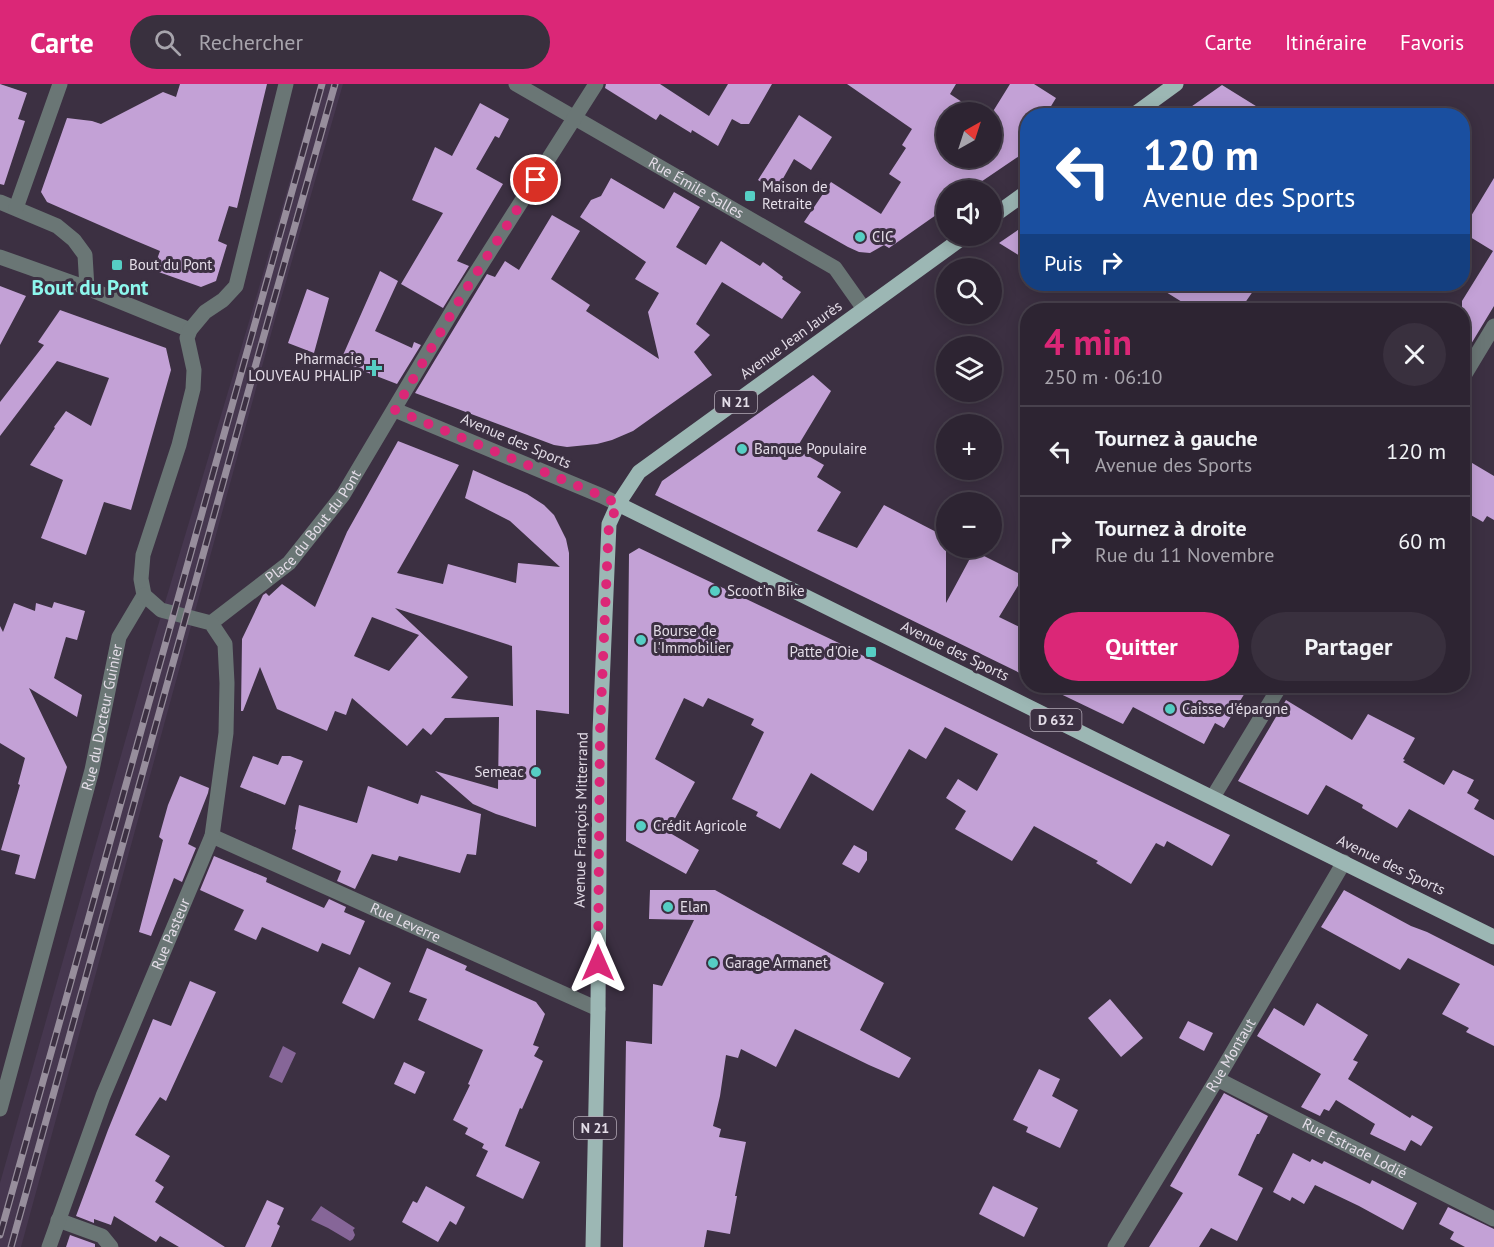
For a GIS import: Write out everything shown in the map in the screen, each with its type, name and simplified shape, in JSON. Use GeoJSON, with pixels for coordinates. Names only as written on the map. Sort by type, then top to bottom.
{"type":"FeatureCollection","features":[{"type":"Feature","properties":{"kind":"main road"},"geometry":{"type":"LineString","coordinates":[[1143,108],[1176,84]]}},
{"type":"Feature","properties":{"kind":"main road"},"geometry":{"type":"LineString","coordinates":[[1002,209],[1020,197]]}},
{"type":"Feature","properties":{"kind":"main road","name":"Avenue Jean Jaurès"},"geometry":{"type":"LineString","coordinates":[[618,504],[639,472],[951,246]]}},
{"type":"Feature","properties":{"kind":"main road","name":"Avenue des Sports"},"geometry":{"type":"LineString","coordinates":[[618,504],[1494,936]]}},
{"type":"Feature","properties":{"kind":"main road","name":"Avenue François Mitterrand"},"geometry":{"type":"LineString","coordinates":[[593,1247],[600,731],[609,524],[618,504]]}},
{"type":"Feature","properties":{"kind":"street"},"geometry":{"type":"LineString","coordinates":[[16,208],[60,84]]}},
{"type":"Feature","properties":{"kind":"street"},"geometry":{"type":"LineString","coordinates":[[206,622],[161,610],[144,595],[141,579],[143,555],[179,445],[193,389],[194,370],[186,338],[205,312],[223,300],[236,286],[286,84]]}},
{"type":"Feature","properties":{"kind":"street","name":"Rue Émile Salles"},"geometry":{"type":"LineString","coordinates":[[516,84],[835,268],[864,309]]}},
{"type":"Feature","properties":{"kind":"street","name":"Place du Bout du Pont"},"geometry":{"type":"LineString","coordinates":[[206,622],[289,563],[343,495],[463,294],[596,84]]}},
{"type":"Feature","properties":{"kind":"street"},"geometry":{"type":"LineString","coordinates":[[0,202],[57,226],[74,240],[85,255],[87,288]]}},
{"type":"Feature","properties":{"kind":"street"},"geometry":{"type":"LineString","coordinates":[[0,257],[87,288],[190,330]]}},
{"type":"Feature","properties":{"kind":"street"},"geometry":{"type":"LineString","coordinates":[[1470,366],[1494,326]]}},
{"type":"Feature","properties":{"kind":"street","name":"Avenue des Sports"},"geometry":{"type":"LineString","coordinates":[[395,410],[618,504]]}},
{"type":"Feature","properties":{"kind":"street","name":"Rue du Docteur Guinier"},"geometry":{"type":"LineString","coordinates":[[0,1109],[92,770],[119,637],[144,595]]}},
{"type":"Feature","properties":{"kind":"street","name":"Rue Pasteur"},"geometry":{"type":"LineString","coordinates":[[49,1247],[103,1096],[212,836],[226,733],[227,683],[225,644],[206,622]]}},
{"type":"Feature","properties":{"kind":"street"},"geometry":{"type":"LineString","coordinates":[[1213,797],[1276,693]]}},
{"type":"Feature","properties":{"kind":"street","name":"Rue Leverre"},"geometry":{"type":"LineString","coordinates":[[212,836],[598,1009]]}},
{"type":"Feature","properties":{"kind":"street","name":"Rue Montaut"},"geometry":{"type":"LineString","coordinates":[[1115,1247],[1344,862]]}},
{"type":"Feature","properties":{"kind":"street","name":"Rue Estrade Lodié"},"geometry":{"type":"LineString","coordinates":[[1217,1079],[1494,1219]]}},
{"type":"Feature","properties":{"kind":"street"},"geometry":{"type":"LineString","coordinates":[[58,1220],[102,1236],[111,1247]]}},
{"type":"Feature","properties":{"kind":"shaded area"},"geometry":{"type":"Polygon","coordinates":[[[318,84],[343,84],[274,323],[21,1247],[0,1247],[0,1183],[152,646],[318,84]]]}},
{"type":"Feature","properties":{"kind":"shaded area"},"geometry":{"type":"Polygon","coordinates":[[[283,1046],[296,1053],[282,1083],[269,1077],[283,1046]]]}},
{"type":"Feature","properties":{"kind":"shaded area"},"geometry":{"type":"Polygon","coordinates":[[[321,1206],[355,1228],[353,1239],[350,1241],[311,1220],[321,1206]]]}},
{"type":"Feature","properties":{"kind":"building"},"geometry":{"type":"Polygon","coordinates":[[[0,84],[27,93],[18,119],[25,121],[4,185],[0,184],[0,84]]]}},
{"type":"Feature","properties":{"kind":"building"},"geometry":{"type":"Polygon","coordinates":[[[180,84],[267,84],[237,208],[229,206],[218,241],[227,245],[216,281],[201,287],[153,270],[160,251],[47,202],[41,192],[67,118],[101,124],[163,92],[176,97],[180,84]]]}},
{"type":"Feature","properties":{"kind":"building"},"geometry":{"type":"Polygon","coordinates":[[[606,84],[660,84],[709,116],[728,84],[772,84],[749,124],[741,124],[732,119],[718,146],[660,114],[656,120],[605,88],[606,84]]]}},
{"type":"Feature","properties":{"kind":"building"},"geometry":{"type":"Polygon","coordinates":[[[847,84],[956,84],[950,94],[962,102],[936,102],[936,168],[1001,168],[984,180],[936,180],[936,215],[889,248],[884,245],[870,253],[859,252],[804,222],[831,182],[881,214],[901,182],[889,174],[906,148],[902,145],[912,129],[847,84]]]}},
{"type":"Feature","properties":{"kind":"building"},"geometry":{"type":"Polygon","coordinates":[[[1010,84],[1034,84],[1056,98],[1050,108],[1020,108],[1020,155],[1002,168],[1002,102],[999,102],[1010,84]]]}},
{"type":"Feature","properties":{"kind":"building"},"geometry":{"type":"Polygon","coordinates":[[[1222,85],[1259,108],[1189,108],[1222,85]]]}},
{"type":"Feature","properties":{"kind":"building"},"geometry":{"type":"Polygon","coordinates":[[[480,103],[509,119],[499,138],[495,136],[476,169],[503,184],[457,261],[469,266],[443,308],[401,284],[443,213],[412,200],[435,147],[452,156],[480,103]]]}},
{"type":"Feature","properties":{"kind":"building"},"geometry":{"type":"Polygon","coordinates":[[[799,115],[832,137],[811,170],[794,159],[776,191],[758,180],[799,115]]]}},
{"type":"Feature","properties":{"kind":"building"},"geometry":{"type":"Polygon","coordinates":[[[611,178],[664,209],[674,192],[700,207],[676,247],[706,265],[721,241],[760,266],[763,262],[801,292],[782,319],[722,282],[696,324],[710,335],[694,352],[712,375],[633,431],[597,444],[567,447],[554,445],[415,393],[487,274],[495,277],[505,261],[519,270],[552,215],[580,231],[551,279],[590,305],[586,311],[659,359],[648,312],[659,293],[635,279],[646,262],[580,217],[591,200],[601,196],[611,178]]]}},
{"type":"Feature","properties":{"kind":"building"},"geometry":{"type":"Polygon","coordinates":[[[1494,178],[1494,306],[1470,346],[1470,303],[1462,303],[1462,301],[1493,251],[1470,237],[1470,218],[1494,178]]]}},
{"type":"Feature","properties":{"kind":"building"},"geometry":{"type":"Polygon","coordinates":[[[1020,229],[1020,256],[1002,245],[1002,241],[1020,229]]]}},
{"type":"Feature","properties":{"kind":"building"},"geometry":{"type":"Polygon","coordinates":[[[380,271],[398,281],[375,331],[412,348],[414,342],[421,345],[397,384],[340,362],[380,271]]]}},
{"type":"Feature","properties":{"kind":"building"},"geometry":{"type":"Polygon","coordinates":[[[0,286],[26,296],[0,345],[0,286]]]}},
{"type":"Feature","properties":{"kind":"building"},"geometry":{"type":"Polygon","coordinates":[[[307,289],[329,298],[314,353],[288,343],[307,289]]]}},
{"type":"Feature","properties":{"kind":"building"},"geometry":{"type":"Polygon","coordinates":[[[1164,291],[1253,291],[1245,303],[1184,303],[1164,291]]]}},
{"type":"Feature","properties":{"kind":"building"},"geometry":{"type":"Polygon","coordinates":[[[60,310],[166,348],[171,370],[131,510],[104,502],[86,555],[41,538],[63,480],[30,465],[66,411],[91,426],[109,378],[57,361],[0,436],[0,402],[44,345],[38,342],[60,310]]]}},
{"type":"Feature","properties":{"kind":"building"},"geometry":{"type":"Polygon","coordinates":[[[813,375],[831,391],[796,449],[824,465],[817,477],[841,492],[817,531],[857,548],[884,505],[936,532],[936,558],[946,558],[946,603],[970,558],[988,558],[1020,574],[1020,583],[999,617],[1020,627],[1020,673],[655,495],[662,481],[813,375]]]}},
{"type":"Feature","properties":{"kind":"building"},"geometry":{"type":"Polygon","coordinates":[[[398,441],[459,465],[397,573],[443,584],[448,564],[516,583],[518,563],[560,567],[510,521],[465,498],[473,470],[527,494],[554,515],[566,539],[569,553],[569,714],[536,710],[536,827],[473,804],[435,771],[498,789],[499,717],[445,718],[431,735],[423,728],[407,746],[352,698],[346,715],[335,711],[327,731],[277,709],[260,667],[243,711],[241,711],[242,639],[263,595],[266,593],[269,596],[282,584],[315,607],[347,532],[398,441]],[[395,608],[468,677],[451,698],[513,706],[512,646],[395,608]],[[372,617],[354,656],[389,671],[419,635],[372,617]]]}},
{"type":"Feature","properties":{"kind":"building"},"geometry":{"type":"Polygon","coordinates":[[[1470,462],[1494,476],[1494,520],[1487,516],[1483,522],[1470,515],[1470,462]]]}},
{"type":"Feature","properties":{"kind":"building"},"geometry":{"type":"Polygon","coordinates":[[[639,548],[841,644],[1230,835],[1212,866],[1167,841],[1164,847],[1156,843],[1131,884],[1096,863],[1098,861],[1034,826],[1012,861],[955,829],[966,811],[946,798],[958,779],[977,791],[998,754],[945,727],[926,759],[909,749],[873,811],[811,773],[780,829],[756,816],[758,812],[732,799],[764,732],[751,725],[754,719],[708,698],[703,707],[684,698],[655,759],[695,782],[673,822],[675,824],[670,833],[699,850],[686,874],[626,841],[629,554],[639,548]]]}},
{"type":"Feature","properties":{"kind":"building"},"geometry":{"type":"Polygon","coordinates":[[[54,602],[85,611],[77,640],[66,637],[54,678],[82,695],[77,717],[29,688],[67,767],[35,879],[15,874],[20,855],[1,850],[20,785],[18,784],[25,758],[0,743],[0,626],[3,632],[14,603],[35,611],[36,603],[52,608],[54,602]]]}},
{"type":"Feature","properties":{"kind":"building"},"geometry":{"type":"Polygon","coordinates":[[[1059,693],[1245,693],[1224,728],[1215,723],[1204,744],[1133,707],[1123,724],[1059,693]]]}},
{"type":"Feature","properties":{"kind":"building"},"geometry":{"type":"Polygon","coordinates":[[[1286,700],[1352,740],[1368,714],[1415,738],[1403,762],[1444,785],[1453,770],[1474,780],[1467,793],[1479,800],[1474,809],[1494,820],[1494,856],[1409,809],[1397,828],[1362,808],[1363,805],[1326,785],[1308,815],[1238,781],[1286,700]]]}},
{"type":"Feature","properties":{"kind":"building"},"geometry":{"type":"Polygon","coordinates":[[[253,756],[278,765],[282,756],[290,756],[303,761],[285,805],[240,787],[253,756]]]}},
{"type":"Feature","properties":{"kind":"building"},"geometry":{"type":"Polygon","coordinates":[[[180,776],[209,788],[188,844],[196,848],[182,882],[174,878],[151,936],[139,932],[163,840],[159,837],[168,805],[180,776]]]}},
{"type":"Feature","properties":{"kind":"building"},"geometry":{"type":"Polygon","coordinates":[[[368,786],[418,804],[421,795],[481,814],[476,855],[467,854],[460,873],[399,856],[397,861],[372,854],[355,889],[337,881],[341,871],[292,849],[299,805],[357,823],[368,786]]]}},
{"type":"Feature","properties":{"kind":"building"},"geometry":{"type":"Polygon","coordinates":[[[854,845],[867,852],[867,860],[859,873],[842,864],[854,845]]]}},
{"type":"Feature","properties":{"kind":"building"},"geometry":{"type":"Polygon","coordinates":[[[214,856],[267,878],[266,882],[324,908],[329,899],[346,907],[344,912],[365,921],[350,955],[322,943],[318,952],[262,927],[256,940],[234,930],[244,910],[200,890],[214,856]]]}},
{"type":"Feature","properties":{"kind":"building"},"geometry":{"type":"Polygon","coordinates":[[[650,890],[715,890],[884,983],[860,1030],[911,1058],[899,1078],[795,1029],[776,1067],[741,1049],[738,1058],[726,1055],[713,1126],[721,1129],[719,1137],[746,1142],[730,1234],[707,1230],[704,1247],[623,1247],[626,1041],[652,1044],[653,984],[662,986],[694,920],[649,919],[650,890]]]}},
{"type":"Feature","properties":{"kind":"building"},"geometry":{"type":"Polygon","coordinates":[[[1344,890],[1411,926],[1494,966],[1494,1046],[1466,1032],[1469,1028],[1442,1014],[1460,984],[1408,958],[1400,970],[1321,927],[1344,890]]]}},
{"type":"Feature","properties":{"kind":"building"},"geometry":{"type":"Polygon","coordinates":[[[427,948],[467,966],[465,970],[536,1002],[545,1014],[533,1045],[539,1047],[534,1056],[543,1061],[522,1109],[520,1108],[505,1146],[540,1162],[523,1199],[476,1176],[488,1151],[482,1148],[484,1144],[465,1134],[468,1128],[453,1120],[470,1085],[468,1084],[483,1050],[418,1020],[427,999],[409,992],[427,948]]]}},
{"type":"Feature","properties":{"kind":"building"},"geometry":{"type":"Polygon","coordinates":[[[359,967],[391,983],[374,1019],[342,1003],[359,967]]]}},
{"type":"Feature","properties":{"kind":"building"},"geometry":{"type":"Polygon","coordinates":[[[190,981],[216,992],[166,1101],[160,1097],[135,1135],[170,1156],[155,1181],[164,1187],[155,1202],[225,1247],[179,1247],[160,1236],[156,1242],[114,1216],[111,1225],[94,1219],[94,1223],[76,1216],[153,1019],[171,1026],[190,981]]]}},
{"type":"Feature","properties":{"kind":"building"},"geometry":{"type":"Polygon","coordinates":[[[1110,999],[1143,1038],[1121,1057],[1088,1018],[1110,999]]]}},
{"type":"Feature","properties":{"kind":"building"},"geometry":{"type":"Polygon","coordinates":[[[1317,1003],[1368,1035],[1353,1060],[1358,1062],[1348,1079],[1410,1118],[1412,1115],[1433,1127],[1421,1146],[1411,1140],[1405,1151],[1370,1134],[1375,1124],[1336,1100],[1329,1111],[1324,1109],[1320,1116],[1301,1107],[1321,1074],[1257,1036],[1274,1008],[1304,1026],[1317,1003]]]}},
{"type":"Feature","properties":{"kind":"building"},"geometry":{"type":"Polygon","coordinates":[[[1188,1021],[1213,1033],[1204,1051],[1179,1038],[1188,1021]]]}},
{"type":"Feature","properties":{"kind":"building"},"geometry":{"type":"Polygon","coordinates":[[[404,1062],[425,1072],[415,1094],[394,1084],[404,1062]]]}},
{"type":"Feature","properties":{"kind":"building"},"geometry":{"type":"Polygon","coordinates":[[[1039,1069],[1060,1079],[1052,1096],[1078,1110],[1060,1148],[1026,1132],[1028,1127],[1013,1120],[1039,1069]]]}},
{"type":"Feature","properties":{"kind":"building"},"geometry":{"type":"Polygon","coordinates":[[[1224,1093],[1268,1116],[1238,1175],[1263,1188],[1237,1241],[1211,1228],[1199,1247],[1149,1247],[1183,1193],[1170,1186],[1224,1093]]]}},
{"type":"Feature","properties":{"kind":"building"},"geometry":{"type":"Polygon","coordinates":[[[1293,1153],[1310,1162],[1312,1159],[1322,1164],[1324,1161],[1370,1184],[1372,1180],[1417,1203],[1403,1230],[1315,1185],[1304,1204],[1292,1197],[1290,1201],[1273,1192],[1293,1153]]]}},
{"type":"Feature","properties":{"kind":"building"},"geometry":{"type":"Polygon","coordinates":[[[426,1186],[465,1207],[456,1225],[450,1221],[438,1242],[402,1222],[413,1201],[417,1203],[426,1186]]]}},
{"type":"Feature","properties":{"kind":"building"},"geometry":{"type":"Polygon","coordinates":[[[993,1186],[1038,1208],[1024,1237],[979,1214],[993,1186]]]}},
{"type":"Feature","properties":{"kind":"building"},"geometry":{"type":"Polygon","coordinates":[[[267,1200],[284,1208],[277,1224],[280,1226],[271,1247],[245,1247],[267,1200]]]}},
{"type":"Feature","properties":{"kind":"building"},"geometry":{"type":"Polygon","coordinates":[[[1448,1207],[1494,1229],[1494,1247],[1465,1247],[1450,1239],[1454,1232],[1439,1224],[1448,1207]]]}},
{"type":"Feature","properties":{"kind":"building"},"geometry":{"type":"Polygon","coordinates":[[[70,1235],[95,1244],[95,1247],[66,1247],[70,1235]]]}},
{"type":"Feature","properties":{"kind":"railway"},"geometry":{"type":"LineString","coordinates":[[0,1235],[322,84]]}},
{"type":"Feature","properties":{"kind":"railway"},"geometry":{"type":"LineString","coordinates":[[11,1247],[335,84]]}},
{"type":"Feature","properties":{"kind":"place","name":"Maison de Retraite"},"geometry":{"type":"Point","coordinates":[750,196]}},
{"type":"Feature","properties":{"kind":"place","name":"CIC"},"geometry":{"type":"Point","coordinates":[860,237]}},
{"type":"Feature","properties":{"kind":"place","name":"Bout du Pont"},"geometry":{"type":"Point","coordinates":[117,265]}},
{"type":"Feature","properties":{"kind":"place","name":"Pharmacie LOUVEAU PHALIP"},"geometry":{"type":"Point","coordinates":[374,368]}},
{"type":"Feature","properties":{"kind":"place","name":"Banque Populaire"},"geometry":{"type":"Point","coordinates":[742,449]}},
{"type":"Feature","properties":{"kind":"place","name":"Scoot'n Bike"},"geometry":{"type":"Point","coordinates":[715,591]}},
{"type":"Feature","properties":{"kind":"place","name":"Bourse de l'Immobilier"},"geometry":{"type":"Point","coordinates":[641,640]}},
{"type":"Feature","properties":{"kind":"place","name":"Patte d'Oie"},"geometry":{"type":"Point","coordinates":[871,652]}},
{"type":"Feature","properties":{"kind":"place","name":"Caisse d'épargne"},"geometry":{"type":"Point","coordinates":[1170,709]}},
{"type":"Feature","properties":{"kind":"place","name":"Semeac"},"geometry":{"type":"Point","coordinates":[536,772]}},
{"type":"Feature","properties":{"kind":"place","name":"Crédit Agricole"},"geometry":{"type":"Point","coordinates":[641,826]}},
{"type":"Feature","properties":{"kind":"place","name":"Elan"},"geometry":{"type":"Point","coordinates":[668,907]}},
{"type":"Feature","properties":{"kind":"place","name":"Garage Armanet"},"geometry":{"type":"Point","coordinates":[713,963]}},
{"type":"Feature","properties":{"kind":"district","name":"Bout du Pont"},"geometry":{"type":"Point","coordinates":[90,288]}},
{"type":"Feature","properties":{"kind":"route"},"geometry":{"type":"LineString","coordinates":[[536,180],[463,294],[395,410],[618,504],[609,524],[608,543],[600,731],[598,963]]}}]}
